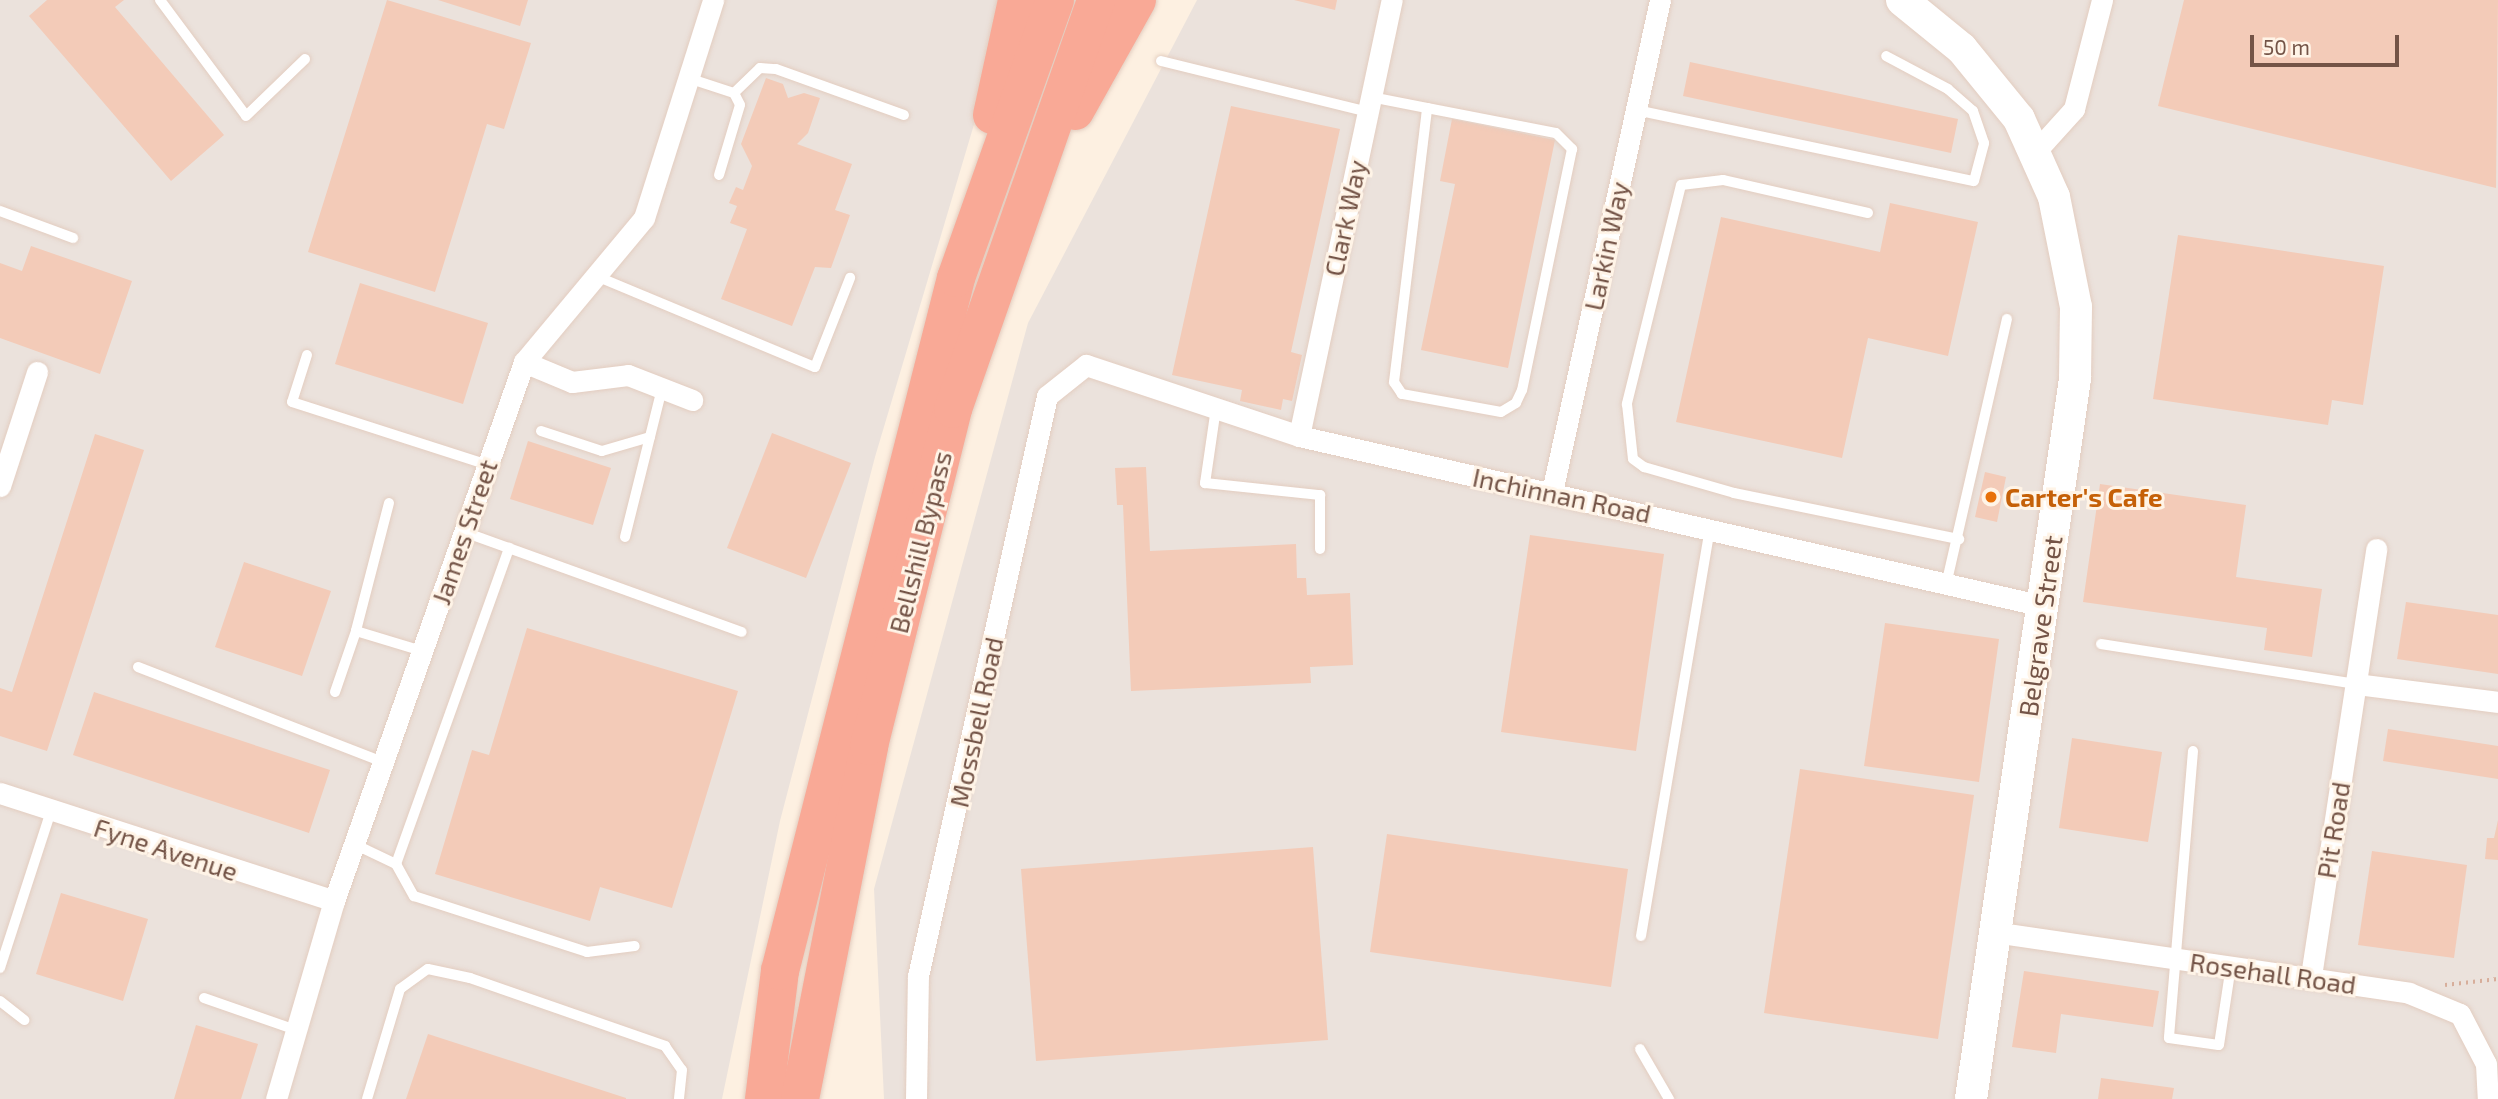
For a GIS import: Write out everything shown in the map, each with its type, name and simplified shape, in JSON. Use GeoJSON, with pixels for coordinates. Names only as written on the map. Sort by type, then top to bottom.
{"type":"FeatureCollection","features":[{"type":"Feature","properties":{"kind":"highway"},"geometry":{"type":"LineString","coordinates":[[956,278],[1017,0]]}},
{"type":"Feature","properties":{"kind":"highway","name":"Bellshill Bypass"},"geometry":{"type":"LineString","coordinates":[[764,1099],[780,971],[956,278],[1055,0]]}},
{"type":"Feature","properties":{"kind":"highway","name":"Bellshill Bypass"},"geometry":{"type":"LineString","coordinates":[[800,1099],[869,746],[950,422],[1016,218],[1096,0]]}},
{"type":"Feature","properties":{"kind":"highway"},"geometry":{"type":"LineString","coordinates":[[1016,218],[1137,0]]}},
{"type":"Feature","properties":{"kind":"highway"},"geometry":{"type":"LineString","coordinates":[[823,1099],[829,945]]}},
{"type":"Feature","properties":{"kind":"highway"},"geometry":{"type":"LineString","coordinates":[[749,1099],[780,971]]}},
{"type":"Feature","properties":{"kind":"street","name":"James Street"},"geometry":{"type":"LineString","coordinates":[[276,1099],[334,901],[524,362],[645,218],[691,79],[713,0]]}},
{"type":"Feature","properties":{"kind":"street","name":"Clark Way"},"geometry":{"type":"LineString","coordinates":[[1299,436],[1392,0]]}},
{"type":"Feature","properties":{"kind":"street","name":"Larkin Way"},"geometry":{"type":"LineString","coordinates":[[1552,492],[1660,0]]}},
{"type":"Feature","properties":{"kind":"street","name":"Belgrave Street"},"geometry":{"type":"LineString","coordinates":[[1903,0],[1962,49],[2019,118],[2036,151],[2054,197],[2076,307],[2075,379],[1993,932],[1971,1099]]}},
{"type":"Feature","properties":{"kind":"street"},"geometry":{"type":"LineString","coordinates":[[2036,151],[2074,109],[2102,0]]}},
{"type":"Feature","properties":{"kind":"street"},"geometry":{"type":"LineString","coordinates":[[524,362],[572,382],[628,376],[692,400]]}},
{"type":"Feature","properties":{"kind":"street","name":"Inchinnan Road"},"geometry":{"type":"LineString","coordinates":[[1086,365],[1299,436],[1710,527],[1945,588],[2043,606]]}},
{"type":"Feature","properties":{"kind":"street","name":"Mossbell Road"},"geometry":{"type":"LineString","coordinates":[[916,1099],[918,976],[1047,396],[1086,365]]}},
{"type":"Feature","properties":{"kind":"street"},"geometry":{"type":"LineString","coordinates":[[0,486],[37,372]]}},
{"type":"Feature","properties":{"kind":"street","name":"Pit Road"},"geometry":{"type":"LineString","coordinates":[[2311,976],[2376,549]]}},
{"type":"Feature","properties":{"kind":"street"},"geometry":{"type":"LineString","coordinates":[[2356,684],[2498,702]]}},
{"type":"Feature","properties":{"kind":"street","name":"Fyne Avenue"},"geometry":{"type":"LineString","coordinates":[[0,793],[334,901]]}},
{"type":"Feature","properties":{"kind":"street","name":"Rosehall Road"},"geometry":{"type":"LineString","coordinates":[[1993,932],[2175,960],[2311,976],[2409,993],[2460,1014],[2486,1064],[2488,1099]]}},
{"type":"Feature","properties":{"kind":"lane"},"geometry":{"type":"LineString","coordinates":[[160,0],[246,116],[305,59]]}},
{"type":"Feature","properties":{"kind":"lane"},"geometry":{"type":"LineString","coordinates":[[1636,110],[1974,181],[1983,143],[1973,111],[1948,89],[1886,56]]}},
{"type":"Feature","properties":{"kind":"lane"},"geometry":{"type":"LineString","coordinates":[[1161,61],[1370,104],[1427,108],[1556,133],[1572,149],[1522,390],[1516,404],[1501,412],[1402,394],[1394,382],[1427,108]]}},
{"type":"Feature","properties":{"kind":"lane"},"geometry":{"type":"LineString","coordinates":[[734,93],[760,68],[776,69],[904,115]]}},
{"type":"Feature","properties":{"kind":"lane"},"geometry":{"type":"LineString","coordinates":[[691,79],[734,93]]}},
{"type":"Feature","properties":{"kind":"lane"},"geometry":{"type":"LineString","coordinates":[[719,175],[740,112],[734,93]]}},
{"type":"Feature","properties":{"kind":"lane"},"geometry":{"type":"LineString","coordinates":[[1868,214],[1723,180],[1681,185],[1627,404],[1633,459],[1644,467],[1734,493],[1959,539]]}},
{"type":"Feature","properties":{"kind":"lane"},"geometry":{"type":"LineString","coordinates":[[0,211],[73,238]]}},
{"type":"Feature","properties":{"kind":"lane"},"geometry":{"type":"LineString","coordinates":[[596,276],[815,367],[850,278]]}},
{"type":"Feature","properties":{"kind":"lane"},"geometry":{"type":"LineString","coordinates":[[1945,588],[1959,539],[2007,319]]}},
{"type":"Feature","properties":{"kind":"lane"},"geometry":{"type":"LineString","coordinates":[[307,355],[292,402],[488,465]]}},
{"type":"Feature","properties":{"kind":"lane"},"geometry":{"type":"LineString","coordinates":[[625,537],[662,389]]}},
{"type":"Feature","properties":{"kind":"lane"},"geometry":{"type":"LineString","coordinates":[[1216,408],[1205,483],[1320,495],[1320,550]]}},
{"type":"Feature","properties":{"kind":"lane"},"geometry":{"type":"LineString","coordinates":[[541,431],[602,451],[650,437]]}},
{"type":"Feature","properties":{"kind":"lane"},"geometry":{"type":"LineString","coordinates":[[335,692],[356,631],[389,503]]}},
{"type":"Feature","properties":{"kind":"lane"},"geometry":{"type":"LineString","coordinates":[[1641,936],[1710,527]]}},
{"type":"Feature","properties":{"kind":"lane"},"geometry":{"type":"LineString","coordinates":[[464,532],[742,632]]}},
{"type":"Feature","properties":{"kind":"lane"},"geometry":{"type":"LineString","coordinates":[[396,864],[509,548]]}},
{"type":"Feature","properties":{"kind":"lane"},"geometry":{"type":"LineString","coordinates":[[356,631],[422,651]]}},
{"type":"Feature","properties":{"kind":"lane"},"geometry":{"type":"LineString","coordinates":[[2101,644],[2356,684]]}},
{"type":"Feature","properties":{"kind":"lane"},"geometry":{"type":"LineString","coordinates":[[138,667],[383,762]]}},
{"type":"Feature","properties":{"kind":"lane"},"geometry":{"type":"LineString","coordinates":[[2193,751],[2169,1038],[2219,1045],[2231,967]]}},
{"type":"Feature","properties":{"kind":"lane"},"geometry":{"type":"LineString","coordinates":[[0,968],[51,811]]}},
{"type":"Feature","properties":{"kind":"lane"},"geometry":{"type":"LineString","coordinates":[[354,844],[396,864],[414,896],[587,952],[635,946]]}},
{"type":"Feature","properties":{"kind":"lane"},"geometry":{"type":"LineString","coordinates":[[367,1099],[400,989],[428,969],[470,978],[665,1046],[682,1070],[678,1099]]}},
{"type":"Feature","properties":{"kind":"lane"},"geometry":{"type":"LineString","coordinates":[[204,998],[296,1030]]}},
{"type":"Feature","properties":{"kind":"lane"},"geometry":{"type":"LineString","coordinates":[[0,1001],[24,1020]]}},
{"type":"Feature","properties":{"kind":"lane"},"geometry":{"type":"LineString","coordinates":[[1640,1049],[1669,1099]]}},
{"type":"Feature","properties":{"kind":"path"},"geometry":{"type":"LineString","coordinates":[[2409,993],[2498,979]]}},
{"type":"Feature","properties":{"kind":"shaded area"},"geometry":{"type":"Polygon","coordinates":[[[0,0],[998,0],[978,111],[875,457],[780,821],[722,1099],[0,1099],[0,0]]]}},
{"type":"Feature","properties":{"kind":"shaded area"},"geometry":{"type":"Polygon","coordinates":[[[1197,0],[2498,0],[2498,1099],[884,1099],[874,889],[1028,323],[1197,0]]]}},
{"type":"Feature","properties":{"kind":"building"},"geometry":{"type":"Polygon","coordinates":[[[47,0],[124,0],[115,7],[224,135],[171,181],[29,16],[47,0]]]}},
{"type":"Feature","properties":{"kind":"building"},"geometry":{"type":"Polygon","coordinates":[[[387,0],[531,43],[504,129],[487,124],[435,292],[308,252],[387,0]]]}},
{"type":"Feature","properties":{"kind":"building"},"geometry":{"type":"Polygon","coordinates":[[[438,0],[528,0],[520,26],[438,0]]]}},
{"type":"Feature","properties":{"kind":"building"},"geometry":{"type":"Polygon","coordinates":[[[1294,0],[1337,0],[1335,10],[1294,0]]]}},
{"type":"Feature","properties":{"kind":"building"},"geometry":{"type":"Polygon","coordinates":[[[2184,0],[2498,0],[2496,188],[2158,106],[2184,0]]]}},
{"type":"Feature","properties":{"kind":"building"},"geometry":{"type":"Polygon","coordinates":[[[1690,62],[1958,119],[1951,153],[1683,96],[1690,62]]]}},
{"type":"Feature","properties":{"kind":"building"},"geometry":{"type":"Polygon","coordinates":[[[766,78],[783,84],[788,98],[804,93],[820,98],[808,133],[797,144],[852,164],[835,210],[850,215],[831,268],[815,267],[792,326],[721,299],[747,229],[730,223],[737,206],[729,203],[736,187],[743,190],[752,166],[741,144],[766,78]]]}},
{"type":"Feature","properties":{"kind":"building"},"geometry":{"type":"Polygon","coordinates":[[[1231,106],[1340,129],[1291,352],[1302,355],[1292,401],[1283,399],[1281,410],[1240,401],[1242,390],[1172,375],[1231,106]]]}},
{"type":"Feature","properties":{"kind":"building"},"geometry":{"type":"Polygon","coordinates":[[[1452,119],[1555,140],[1508,368],[1421,350],[1455,184],[1440,181],[1452,119]]]}},
{"type":"Feature","properties":{"kind":"building"},"geometry":{"type":"Polygon","coordinates":[[[1890,203],[1978,222],[1948,356],[1868,338],[1842,458],[1676,422],[1721,217],[1880,252],[1890,203]]]}},
{"type":"Feature","properties":{"kind":"building"},"geometry":{"type":"Polygon","coordinates":[[[2178,235],[2384,266],[2363,405],[2332,400],[2328,425],[2153,399],[2178,235]]]}},
{"type":"Feature","properties":{"kind":"building"},"geometry":{"type":"Polygon","coordinates":[[[31,246],[132,281],[100,374],[0,338],[0,263],[22,271],[31,246]]]}},
{"type":"Feature","properties":{"kind":"building"},"geometry":{"type":"Polygon","coordinates":[[[360,283],[488,323],[463,404],[335,364],[360,283]]]}},
{"type":"Feature","properties":{"kind":"building"},"geometry":{"type":"Polygon","coordinates":[[[772,433],[851,463],[806,578],[727,548],[772,433]]]}},
{"type":"Feature","properties":{"kind":"building"},"geometry":{"type":"Polygon","coordinates":[[[95,434],[144,450],[47,751],[0,736],[0,688],[12,692],[95,434]]]}},
{"type":"Feature","properties":{"kind":"building"},"geometry":{"type":"Polygon","coordinates":[[[528,441],[611,468],[593,525],[510,499],[528,441]]]}},
{"type":"Feature","properties":{"kind":"building"},"geometry":{"type":"Polygon","coordinates":[[[1146,467],[1150,551],[1296,544],[1297,578],[1306,578],[1307,595],[1350,593],[1353,665],[1310,667],[1311,683],[1131,691],[1123,505],[1117,505],[1115,468],[1146,467]]]}},
{"type":"Feature","properties":{"kind":"building","name":"Carter's Cafe"},"geometry":{"type":"Polygon","coordinates":[[[1985,472],[2006,477],[1997,522],[1975,517],[1985,472]]]}},
{"type":"Feature","properties":{"kind":"building"},"geometry":{"type":"Polygon","coordinates":[[[2100,484],[2246,505],[2236,577],[2322,589],[2312,657],[2264,650],[2267,628],[2083,602],[2100,484]]]}},
{"type":"Feature","properties":{"kind":"building"},"geometry":{"type":"Polygon","coordinates":[[[1530,535],[1664,554],[1636,751],[1501,732],[1530,535]]]}},
{"type":"Feature","properties":{"kind":"building"},"geometry":{"type":"Polygon","coordinates":[[[244,562],[331,591],[302,676],[215,647],[244,562]]]}},
{"type":"Feature","properties":{"kind":"building"},"geometry":{"type":"Polygon","coordinates":[[[2406,602],[2498,615],[2498,674],[2397,659],[2406,602]]]}},
{"type":"Feature","properties":{"kind":"building"},"geometry":{"type":"Polygon","coordinates":[[[1885,623],[1999,639],[1979,782],[1864,766],[1885,623]]]}},
{"type":"Feature","properties":{"kind":"building"},"geometry":{"type":"Polygon","coordinates":[[[527,628],[738,691],[672,908],[600,887],[590,921],[435,874],[472,750],[489,755],[527,628]]]}},
{"type":"Feature","properties":{"kind":"building"},"geometry":{"type":"Polygon","coordinates":[[[94,692],[330,770],[309,833],[73,755],[94,692]]]}},
{"type":"Feature","properties":{"kind":"building"},"geometry":{"type":"Polygon","coordinates":[[[2388,729],[2498,746],[2498,779],[2383,761],[2388,729]]]}},
{"type":"Feature","properties":{"kind":"building"},"geometry":{"type":"Polygon","coordinates":[[[2072,738],[2162,752],[2148,842],[2059,828],[2072,738]]]}},
{"type":"Feature","properties":{"kind":"building"},"geometry":{"type":"Polygon","coordinates":[[[1800,769],[1974,795],[1938,1039],[1764,1013],[1800,769]]]}},
{"type":"Feature","properties":{"kind":"building"},"geometry":{"type":"Polygon","coordinates":[[[2498,820],[2498,860],[2485,859],[2487,838],[2494,838],[2498,820]]]}},
{"type":"Feature","properties":{"kind":"building"},"geometry":{"type":"Polygon","coordinates":[[[1387,834],[1628,869],[1611,987],[1370,952],[1387,834]]]}},
{"type":"Feature","properties":{"kind":"building"},"geometry":{"type":"Polygon","coordinates":[[[1313,847],[1328,1040],[1036,1061],[1021,869],[1313,847]]]}},
{"type":"Feature","properties":{"kind":"building"},"geometry":{"type":"Polygon","coordinates":[[[2372,851],[2467,865],[2454,958],[2358,945],[2372,851]]]}},
{"type":"Feature","properties":{"kind":"building"},"geometry":{"type":"Polygon","coordinates":[[[61,893],[148,919],[123,1001],[36,974],[61,893]]]}},
{"type":"Feature","properties":{"kind":"building"},"geometry":{"type":"Polygon","coordinates":[[[2024,971],[2159,991],[2153,1027],[2061,1014],[2056,1053],[2012,1047],[2024,971]]]}},
{"type":"Feature","properties":{"kind":"building"},"geometry":{"type":"Polygon","coordinates":[[[196,1025],[258,1044],[241,1099],[174,1099],[196,1025]]]}},
{"type":"Feature","properties":{"kind":"building"},"geometry":{"type":"Polygon","coordinates":[[[428,1034],[626,1098],[626,1099],[406,1099],[428,1034]]]}},
{"type":"Feature","properties":{"kind":"building"},"geometry":{"type":"Polygon","coordinates":[[[2101,1078],[2174,1088],[2172,1099],[2098,1099],[2101,1078]]]}},
{"type":"Feature","properties":{"kind":"place","name":"Carter's Cafe"},"geometry":{"type":"Point","coordinates":[1991,497]}}]}
